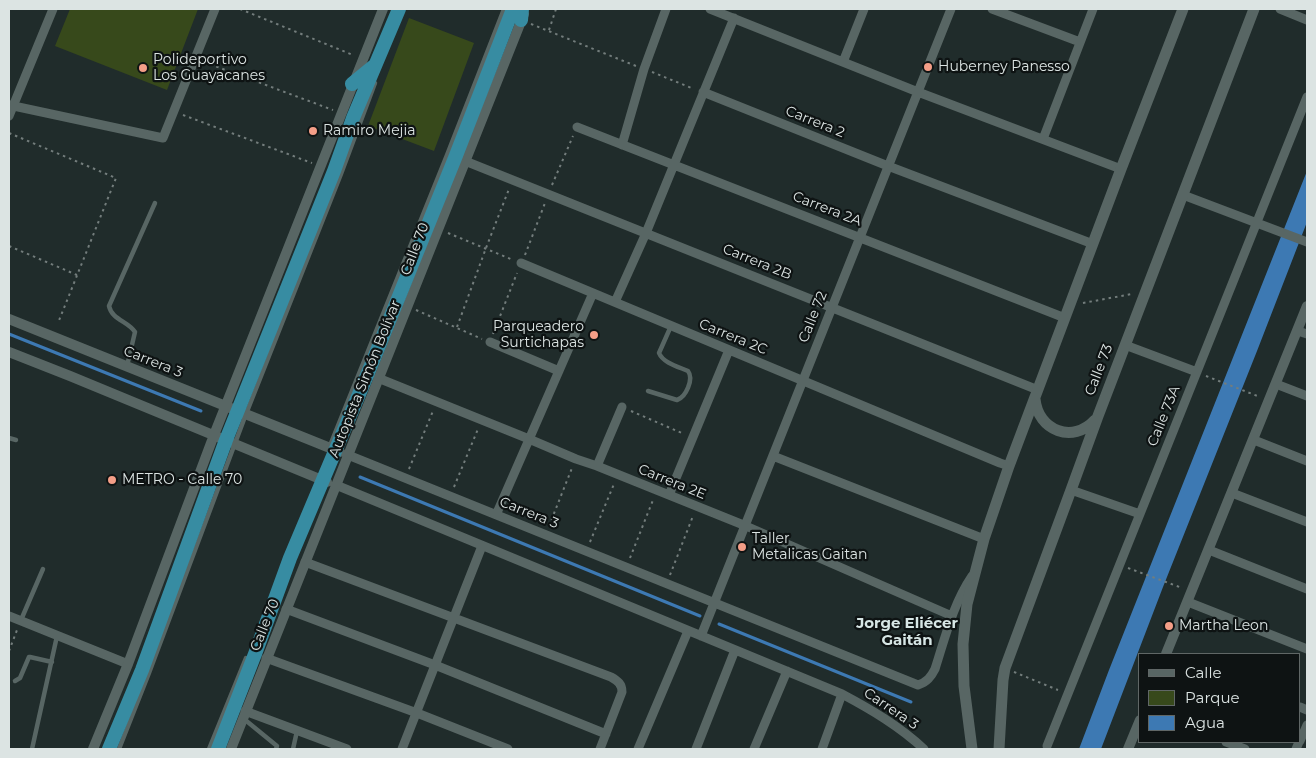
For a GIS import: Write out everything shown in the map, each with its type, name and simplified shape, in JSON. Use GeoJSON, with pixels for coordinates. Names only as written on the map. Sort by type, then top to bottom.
{"type":"FeatureCollection","features":[{"type":"Feature","properties":{"kind":"highway"},"geometry":{"type":"LineString","coordinates":[[347,116],[377,69],[399,9]]}},
{"type":"Feature","properties":{"kind":"highway","name":"Autopista Simón Bolívar"},"geometry":{"type":"LineString","coordinates":[[218,749],[256,654],[290,558],[368,373],[455,158],[522,14]]}},
{"type":"Feature","properties":{"kind":"highway"},"geometry":{"type":"LineString","coordinates":[[109,749],[144,664],[225,440],[330,180],[347,116],[351,87],[377,69]]}},
{"type":"Feature","properties":{"kind":"main road"},"geometry":{"type":"LineString","coordinates":[[972,749],[964,686],[963,644],[967,604],[984,539],[1009,466],[1183,9]]}},
{"type":"Feature","properties":{"kind":"main road","name":"Calle 73"},"geometry":{"type":"LineString","coordinates":[[999,749],[1005,668],[1098,416],[1254,9]]}},
{"type":"Feature","properties":{"kind":"main road"},"geometry":{"type":"LineString","coordinates":[[1037,394],[1037,409],[1042,419],[1060,431],[1082,430],[1098,416]]}},
{"type":"Feature","properties":{"kind":"street"},"geometry":{"type":"LineString","coordinates":[[9,116],[11,106],[53,9]]}},
{"type":"Feature","properties":{"kind":"street"},"geometry":{"type":"LineString","coordinates":[[11,106],[163,138],[215,9]]}},
{"type":"Feature","properties":{"kind":"street"},"geometry":{"type":"LineString","coordinates":[[622,145],[644,69],[666,9]]}},
{"type":"Feature","properties":{"kind":"street"},"geometry":{"type":"LineString","coordinates":[[710,9],[918,92],[1121,169]]}},
{"type":"Feature","properties":{"kind":"street"},"geometry":{"type":"LineString","coordinates":[[843,62],[864,9]]}},
{"type":"Feature","properties":{"kind":"street","name":"Calle 72"},"geometry":{"type":"LineString","coordinates":[[701,636],[950,9]]}},
{"type":"Feature","properties":{"kind":"street"},"geometry":{"type":"LineString","coordinates":[[992,9],[1080,42]]}},
{"type":"Feature","properties":{"kind":"street"},"geometry":{"type":"LineString","coordinates":[[1044,139],[1092,9]]}},
{"type":"Feature","properties":{"kind":"street"},"geometry":{"type":"LineString","coordinates":[[1280,9],[1307,20]]}},
{"type":"Feature","properties":{"kind":"street"},"geometry":{"type":"LineString","coordinates":[[351,87],[381,10]]}},
{"type":"Feature","properties":{"kind":"street","name":"Calle 70"},"geometry":{"type":"LineString","coordinates":[[335,452],[378,378],[522,14]]}},
{"type":"Feature","properties":{"kind":"street"},"geometry":{"type":"LineString","coordinates":[[615,302],[646,233],[734,18]]}},
{"type":"Feature","properties":{"kind":"street","name":"Carrera 2"},"geometry":{"type":"LineString","coordinates":[[703,92],[888,166],[1093,244]]}},
{"type":"Feature","properties":{"kind":"street","name":"Calle 73A"},"geometry":{"type":"LineString","coordinates":[[1047,746],[1307,97]]}},
{"type":"Feature","properties":{"kind":"street"},"geometry":{"type":"LineString","coordinates":[[237,411],[320,166],[347,116]]}},
{"type":"Feature","properties":{"kind":"street","name":"Carrera 2A"},"geometry":{"type":"LineString","coordinates":[[577,127],[1065,318]]}},
{"type":"Feature","properties":{"kind":"street","name":"Carrera 2B"},"geometry":{"type":"LineString","coordinates":[[465,161],[832,307],[1037,394]]}},
{"type":"Feature","properties":{"kind":"street"},"geometry":{"type":"LineString","coordinates":[[1183,195],[1307,242]]}},
{"type":"Feature","properties":{"kind":"street","name":"Carrera 2C"},"geometry":{"type":"LineString","coordinates":[[521,263],[1009,466]]}},
{"type":"Feature","properties":{"kind":"street"},"geometry":{"type":"LineString","coordinates":[[496,515],[593,293]]}},
{"type":"Feature","properties":{"kind":"street"},"geometry":{"type":"LineString","coordinates":[[1166,653],[1276,384],[1303,333],[1307,306]]}},
{"type":"Feature","properties":{"kind":"street","name":"Carrera 3"},"geometry":{"type":"LineString","coordinates":[[9,319],[335,452],[405,478],[918,685],[931,676],[935,669],[952,616],[965,586],[975,572]]}},
{"type":"Feature","properties":{"kind":"street"},"geometry":{"type":"LineString","coordinates":[[490,342],[559,371]]}},
{"type":"Feature","properties":{"kind":"street"},"geometry":{"type":"LineString","coordinates":[[1125,345],[1197,372]]}},
{"type":"Feature","properties":{"kind":"street"},"geometry":{"type":"LineString","coordinates":[[669,495],[729,350]]}},
{"type":"Feature","properties":{"kind":"street","name":"Carrera 3"},"geometry":{"type":"LineString","coordinates":[[9,352],[842,694],[888,720],[924,749]]}},
{"type":"Feature","properties":{"kind":"street","name":"Carrera 2E"},"geometry":{"type":"LineString","coordinates":[[378,378],[746,526],[952,616]]}},
{"type":"Feature","properties":{"kind":"street"},"geometry":{"type":"LineString","coordinates":[[1276,384],[1307,396]]}},
{"type":"Feature","properties":{"kind":"street"},"geometry":{"type":"LineString","coordinates":[[597,466],[622,407]]}},
{"type":"Feature","properties":{"kind":"street"},"geometry":{"type":"LineString","coordinates":[[93,749],[225,440]]}},
{"type":"Feature","properties":{"kind":"street"},"geometry":{"type":"LineString","coordinates":[[1254,440],[1307,460]]}},
{"type":"Feature","properties":{"kind":"street"},"geometry":{"type":"LineString","coordinates":[[772,456],[984,539]]}},
{"type":"Feature","properties":{"kind":"street","name":"Calle 70"},"geometry":{"type":"LineString","coordinates":[[231,749],[305,562],[322,480]]}},
{"type":"Feature","properties":{"kind":"street"},"geometry":{"type":"LineString","coordinates":[[1072,490],[1140,514]]}},
{"type":"Feature","properties":{"kind":"street"},"geometry":{"type":"LineString","coordinates":[[1232,493],[1307,522]]}},
{"type":"Feature","properties":{"kind":"street"},"geometry":{"type":"LineString","coordinates":[[402,749],[482,546]]}},
{"type":"Feature","properties":{"kind":"street"},"geometry":{"type":"LineString","coordinates":[[1209,550],[1307,589]]}},
{"type":"Feature","properties":{"kind":"street"},"geometry":{"type":"LineString","coordinates":[[305,562],[611,677],[619,682],[622,692],[600,749]]}},
{"type":"Feature","properties":{"kind":"street"},"geometry":{"type":"LineString","coordinates":[[1188,602],[1307,649]]}},
{"type":"Feature","properties":{"kind":"street"},"geometry":{"type":"LineString","coordinates":[[286,610],[435,665],[606,734]]}},
{"type":"Feature","properties":{"kind":"street"},"geometry":{"type":"LineString","coordinates":[[9,616],[128,664]]}},
{"type":"Feature","properties":{"kind":"street"},"geometry":{"type":"LineString","coordinates":[[638,749],[688,631]]}},
{"type":"Feature","properties":{"kind":"street"},"geometry":{"type":"LineString","coordinates":[[696,749],[736,650]]}},
{"type":"Feature","properties":{"kind":"street"},"geometry":{"type":"LineString","coordinates":[[266,658],[508,749]]}},
{"type":"Feature","properties":{"kind":"street"},"geometry":{"type":"LineString","coordinates":[[754,749],[787,671]]}},
{"type":"Feature","properties":{"kind":"street"},"geometry":{"type":"LineString","coordinates":[[822,749],[842,694]]}},
{"type":"Feature","properties":{"kind":"street"},"geometry":{"type":"LineString","coordinates":[[244,714],[297,730],[347,749]]}},
{"type":"Feature","properties":{"kind":"street"},"geometry":{"type":"LineString","coordinates":[[1128,749],[1138,725]]}},
{"type":"Feature","properties":{"kind":"street"},"geometry":{"type":"LineString","coordinates":[[1301,739],[1307,725]]}},
{"type":"Feature","properties":{"kind":"street"},"geometry":{"type":"LineString","coordinates":[[1229,743],[1245,749]]}},
{"type":"Feature","properties":{"kind":"lane"},"geometry":{"type":"LineString","coordinates":[[335,452],[504,9]]}},
{"type":"Feature","properties":{"kind":"lane"},"geometry":{"type":"LineString","coordinates":[[237,411],[341,174],[377,69]]}},
{"type":"Feature","properties":{"kind":"lane"},"geometry":{"type":"LineString","coordinates":[[127,366],[136,332],[115,316],[110,311],[109,306],[155,203]]}},
{"type":"Feature","properties":{"kind":"lane"},"geometry":{"type":"LineString","coordinates":[[648,391],[680,400],[691,378],[688,371],[660,357],[659,353],[671,326]]}},
{"type":"Feature","properties":{"kind":"lane"},"geometry":{"type":"LineString","coordinates":[[9,438],[16,440]]}},
{"type":"Feature","properties":{"kind":"lane"},"geometry":{"type":"LineString","coordinates":[[119,749],[149,673],[225,440]]}},
{"type":"Feature","properties":{"kind":"lane"},"geometry":{"type":"LineString","coordinates":[[263,615],[310,496]]}},
{"type":"Feature","properties":{"kind":"lane"},"geometry":{"type":"LineString","coordinates":[[21,621],[44,569]]}},
{"type":"Feature","properties":{"kind":"lane"},"geometry":{"type":"LineString","coordinates":[[32,749],[57,635]]}},
{"type":"Feature","properties":{"kind":"lane"},"geometry":{"type":"LineString","coordinates":[[209,749],[249,652]]}},
{"type":"Feature","properties":{"kind":"lane"},"geometry":{"type":"LineString","coordinates":[[15,681],[20,678],[29,657],[52,662]]}},
{"type":"Feature","properties":{"kind":"lane"},"geometry":{"type":"LineString","coordinates":[[244,714],[277,746],[276,749]]}},
{"type":"Feature","properties":{"kind":"lane"},"geometry":{"type":"LineString","coordinates":[[293,749],[297,730]]}},
{"type":"Feature","properties":{"kind":"path"},"geometry":{"type":"LineString","coordinates":[[240,9],[363,58]]}},
{"type":"Feature","properties":{"kind":"path"},"geometry":{"type":"LineString","coordinates":[[549,31],[556,9]]}},
{"type":"Feature","properties":{"kind":"path"},"geometry":{"type":"LineString","coordinates":[[522,14],[549,31],[703,92]]}},
{"type":"Feature","properties":{"kind":"path"},"geometry":{"type":"LineString","coordinates":[[195,58],[347,116]]}},
{"type":"Feature","properties":{"kind":"path"},"geometry":{"type":"LineString","coordinates":[[174,112],[320,166]]}},
{"type":"Feature","properties":{"kind":"path"},"geometry":{"type":"LineString","coordinates":[[416,310],[490,342],[548,194],[577,127]]}},
{"type":"Feature","properties":{"kind":"path"},"geometry":{"type":"LineString","coordinates":[[9,134],[116,178],[58,323]]}},
{"type":"Feature","properties":{"kind":"path"},"geometry":{"type":"LineString","coordinates":[[457,328],[512,180]]}},
{"type":"Feature","properties":{"kind":"path"},"geometry":{"type":"LineString","coordinates":[[446,232],[521,263]]}},
{"type":"Feature","properties":{"kind":"path"},"geometry":{"type":"LineString","coordinates":[[9,246],[77,275]]}},
{"type":"Feature","properties":{"kind":"path"},"geometry":{"type":"LineString","coordinates":[[1080,303],[1137,293]]}},
{"type":"Feature","properties":{"kind":"path"},"geometry":{"type":"LineString","coordinates":[[1216,380],[1255,395]]}},
{"type":"Feature","properties":{"kind":"path"},"geometry":{"type":"LineString","coordinates":[[405,478],[436,402]]}},
{"type":"Feature","properties":{"kind":"path"},"geometry":{"type":"LineString","coordinates":[[622,407],[693,438]]}},
{"type":"Feature","properties":{"kind":"path"},"geometry":{"type":"LineString","coordinates":[[450,496],[481,420]]}},
{"type":"Feature","properties":{"kind":"path"},"geometry":{"type":"LineString","coordinates":[[545,534],[576,459]]}},
{"type":"Feature","properties":{"kind":"path"},"geometry":{"type":"LineString","coordinates":[[586,551],[618,475]]}},
{"type":"Feature","properties":{"kind":"path"},"geometry":{"type":"LineString","coordinates":[[627,567],[657,491]]}},
{"type":"Feature","properties":{"kind":"path"},"geometry":{"type":"LineString","coordinates":[[667,583],[697,507]]}},
{"type":"Feature","properties":{"kind":"path"},"geometry":{"type":"LineString","coordinates":[[1119,565],[1184,589]]}},
{"type":"Feature","properties":{"kind":"path"},"geometry":{"type":"LineString","coordinates":[[9,651],[21,621]]}},
{"type":"Feature","properties":{"kind":"path"},"geometry":{"type":"LineString","coordinates":[[1005,668],[1067,694]]}},
{"type":"Feature","properties":{"kind":"green space","name":"Polideportivo Los Guayacanes"},"geometry":{"type":"Polygon","coordinates":[[[70,9],[198,9],[167,90],[55,46],[70,9]]]}},
{"type":"Feature","properties":{"kind":"green space"},"geometry":{"type":"Polygon","coordinates":[[[409,18],[474,43],[434,151],[368,126],[409,18]]]}},
{"type":"Feature","properties":{"kind":"water"},"geometry":{"type":"Polygon","coordinates":[[[1307,171],[1307,222],[1101,749],[1079,749],[1109,670],[1307,171]]]}},
{"type":"Feature","properties":{"kind":"waterway"},"geometry":{"type":"LineString","coordinates":[[9,334],[201,411]]}},
{"type":"Feature","properties":{"kind":"waterway"},"geometry":{"type":"LineString","coordinates":[[360,477],[700,616]]}},
{"type":"Feature","properties":{"kind":"waterway"},"geometry":{"type":"LineString","coordinates":[[719,624],[911,702]]}},
{"type":"Feature","properties":{"kind":"place","name":"Huberney Panesso"},"geometry":{"type":"Point","coordinates":[928,67]}},
{"type":"Feature","properties":{"kind":"place","name":"Polideportivo Los Guayacanes"},"geometry":{"type":"Point","coordinates":[143,68]}},
{"type":"Feature","properties":{"kind":"place","name":"Ramiro Mejia"},"geometry":{"type":"Point","coordinates":[313,131]}},
{"type":"Feature","properties":{"kind":"place","name":"Parqueadero Surtichapas"},"geometry":{"type":"Point","coordinates":[594,335]}},
{"type":"Feature","properties":{"kind":"place","name":"METRO - Calle 70"},"geometry":{"type":"Point","coordinates":[112,480]}},
{"type":"Feature","properties":{"kind":"place","name":"Taller Metalicas Gaitan"},"geometry":{"type":"Point","coordinates":[742,547]}},
{"type":"Feature","properties":{"kind":"place","name":"Martha Leon"},"geometry":{"type":"Point","coordinates":[1169,626]}},
{"type":"Feature","properties":{"kind":"district","name":"Jorge Eliécer Gaitán"},"geometry":{"type":"Point","coordinates":[907,632]}}]}
